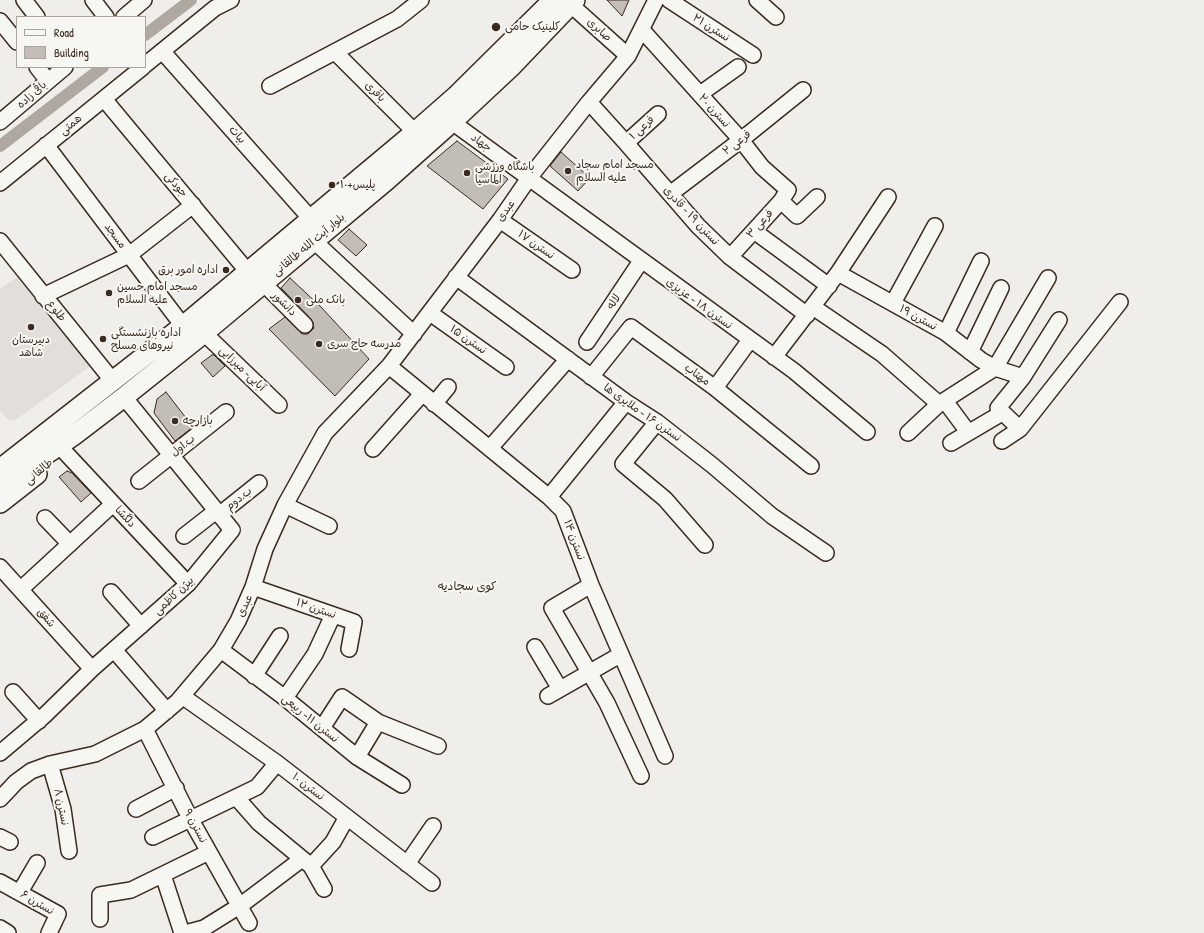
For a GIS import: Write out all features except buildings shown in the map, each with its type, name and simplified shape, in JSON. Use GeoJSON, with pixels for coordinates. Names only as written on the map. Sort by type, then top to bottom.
{"type":"FeatureCollection","features":[{"type":"Feature","properties":{"kind":"main road","name":"بلوار آیت الله طالقانی"},"geometry":{"type":"LineString","coordinates":[[65,437],[112,380],[183,326],[314,241],[452,122],[512,66],[566,2]]}},
{"type":"Feature","properties":{"kind":"main road","name":"بلوار آیت الله طالقانی"},"geometry":{"type":"LineString","coordinates":[[13,461],[65,437],[124,397],[204,333],[311,219],[566,2]]}},
{"type":"Feature","properties":{"kind":"main road","name":"طالقانی"},"geometry":{"type":"LineString","coordinates":[[0,503],[31,479],[65,437]]}},
{"type":"Feature","properties":{"kind":"main road"},"geometry":{"type":"LineString","coordinates":[[0,469],[13,461]]}},
{"type":"Feature","properties":{"kind":"main road"},"geometry":{"type":"LineString","coordinates":[[0,486],[13,461]]}},
{"type":"Feature","properties":{"kind":"street"},"geometry":{"type":"LineString","coordinates":[[24,0],[37,16]]}},
{"type":"Feature","properties":{"kind":"street"},"geometry":{"type":"LineString","coordinates":[[93,0],[105,16]]}},
{"type":"Feature","properties":{"kind":"street"},"geometry":{"type":"LineString","coordinates":[[125,16],[144,0]]}},
{"type":"Feature","properties":{"kind":"street"},"geometry":{"type":"LineString","coordinates":[[146,64],[215,8],[231,0]]}},
{"type":"Feature","properties":{"kind":"street"},"geometry":{"type":"LineString","coordinates":[[270,86],[397,19],[421,0]]}},
{"type":"Feature","properties":{"kind":"street","name":"عبدی"},"geometry":{"type":"LineString","coordinates":[[0,799],[16,782],[26,775],[50,764],[95,754],[145,729],[167,711],[182,696],[221,650],[238,621],[253,587],[264,549],[284,505],[325,433],[389,366],[500,220],[529,178],[589,102],[628,56],[656,0]]}},
{"type":"Feature","properties":{"kind":"street","name":"نسترن ۲۱"},"geometry":{"type":"LineString","coordinates":[[669,0],[753,55]]}},
{"type":"Feature","properties":{"kind":"street"},"geometry":{"type":"LineString","coordinates":[[757,0],[776,17]]}},
{"type":"Feature","properties":{"kind":"street","name":"صابری"},"geometry":{"type":"LineString","coordinates":[[566,2],[628,56]]}},
{"type":"Feature","properties":{"kind":"street"},"geometry":{"type":"LineString","coordinates":[[0,21],[16,41]]}},
{"type":"Feature","properties":{"kind":"street","name":"نسترن ۲۰"},"geometry":{"type":"LineString","coordinates":[[642,30],[741,140],[784,195],[797,216],[817,197]]}},
{"type":"Feature","properties":{"kind":"street","name":"بیات"},"geometry":{"type":"LineString","coordinates":[[162,51],[311,219]]}},
{"type":"Feature","properties":{"kind":"street","name":"باقری"},"geometry":{"type":"LineString","coordinates":[[335,52],[415,132]]}},
{"type":"Feature","properties":{"kind":"street"},"geometry":{"type":"LineString","coordinates":[[700,94],[738,67]]}},
{"type":"Feature","properties":{"kind":"street"},"geometry":{"type":"LineString","coordinates":[[37,68],[48,81]]}},
{"type":"Feature","properties":{"kind":"street","name":"باقی زاده"},"geometry":{"type":"LineString","coordinates":[[0,122],[63,68]]}},
{"type":"Feature","properties":{"kind":"street","name":"همتی"},"geometry":{"type":"LineString","coordinates":[[0,183],[142,68]]}},
{"type":"Feature","properties":{"kind":"street","name":"فرعی ۲"},"geometry":{"type":"LineString","coordinates":[[670,194],[803,90]]}},
{"type":"Feature","properties":{"kind":"street","name":"جودکی"},"geometry":{"type":"LineString","coordinates":[[104,99],[256,278]]}},
{"type":"Feature","properties":{"kind":"street","name":"نسترن ۱۹ - قادری"},"geometry":{"type":"LineString","coordinates":[[589,102],[698,226],[730,257],[810,311],[882,354],[942,402],[968,432]]}},
{"type":"Feature","properties":{"kind":"street","name":"فرعی ۱"},"geometry":{"type":"LineString","coordinates":[[626,143],[658,114]]}},
{"type":"Feature","properties":{"kind":"street","name":"جهاد"},"geometry":{"type":"LineString","coordinates":[[452,122],[529,178]]}},
{"type":"Feature","properties":{"kind":"street","name":"مسجد"},"geometry":{"type":"LineString","coordinates":[[46,145],[183,326]]}},
{"type":"Feature","properties":{"kind":"street","name":"نسترن ۱۸ - عزیزی"},"geometry":{"type":"LineString","coordinates":[[529,178],[641,262],[794,371],[867,432]]}},
{"type":"Feature","properties":{"kind":"street","name":"فرعی ۳"},"geometry":{"type":"LineString","coordinates":[[730,257],[784,195]]}},
{"type":"Feature","properties":{"kind":"street"},"geometry":{"type":"LineString","coordinates":[[774,358],[829,286],[888,197]]}},
{"type":"Feature","properties":{"kind":"street"},"geometry":{"type":"LineString","coordinates":[[43,296],[129,254],[193,205]]}},
{"type":"Feature","properties":{"kind":"street","name":"نسترن ۱۷"},"geometry":{"type":"LineString","coordinates":[[500,220],[572,270]]}},
{"type":"Feature","properties":{"kind":"street"},"geometry":{"type":"LineString","coordinates":[[893,303],[935,226]]}},
{"type":"Feature","properties":{"kind":"street"},"geometry":{"type":"LineString","coordinates":[[754,231],[829,286]]}},
{"type":"Feature","properties":{"kind":"street","name":"طلوع"},"geometry":{"type":"LineString","coordinates":[[0,241],[112,380]]}},
{"type":"Feature","properties":{"kind":"street"},"geometry":{"type":"LineString","coordinates":[[314,241],[414,334]]}},
{"type":"Feature","properties":{"kind":"street"},"geometry":{"type":"LineString","coordinates":[[946,333],[981,261]]}},
{"type":"Feature","properties":{"kind":"street","name":"لاله"},"geometry":{"type":"LineString","coordinates":[[587,342],[641,262]]}},
{"type":"Feature","properties":{"kind":"street","name":"نسترن ۱۹"},"geometry":{"type":"LineString","coordinates":[[838,273],[946,333],[970,352],[995,368],[1023,377]]}},
{"type":"Feature","properties":{"kind":"street","name":"دانشور"},"geometry":{"type":"LineString","coordinates":[[256,278],[304,325]]}},
{"type":"Feature","properties":{"kind":"street","name":"نسترن ۱۶ - ملایری ها"},"geometry":{"type":"LineString","coordinates":[[456,278],[626,402],[658,422],[772,516],[826,553]]}},
{"type":"Feature","properties":{"kind":"street"},"geometry":{"type":"LineString","coordinates":[[908,433],[942,402],[995,368],[1048,278]]}},
{"type":"Feature","properties":{"kind":"street"},"geometry":{"type":"LineString","coordinates":[[970,352],[1001,288]]}},
{"type":"Feature","properties":{"kind":"street"},"geometry":{"type":"LineString","coordinates":[[1002,441],[1020,429],[1120,302]]}},
{"type":"Feature","properties":{"kind":"street","name":"نسترن ۱۵"},"geometry":{"type":"LineString","coordinates":[[430,313],[506,367]]}},
{"type":"Feature","properties":{"kind":"street"},"geometry":{"type":"LineString","coordinates":[[1020,429],[998,408],[1023,377],[1059,320]]}},
{"type":"Feature","properties":{"kind":"street","name":"مهتاب"},"geometry":{"type":"LineString","coordinates":[[591,376],[631,327],[715,388],[811,466]]}},
{"type":"Feature","properties":{"kind":"street","name":"آبایی- میرزایی"},"geometry":{"type":"LineString","coordinates":[[204,333],[279,405]]}},
{"type":"Feature","properties":{"kind":"street"},"geometry":{"type":"LineString","coordinates":[[715,388],[750,340]]}},
{"type":"Feature","properties":{"kind":"street"},"geometry":{"type":"LineString","coordinates":[[490,448],[568,359]]}},
{"type":"Feature","properties":{"kind":"street","name":"نسترن ۱۴"},"geometry":{"type":"LineString","coordinates":[[389,366],[549,497],[563,511],[591,585],[620,655],[665,756]]}},
{"type":"Feature","properties":{"kind":"street","name":"نسترن ۱۹"},"geometry":{"type":"LineString","coordinates":[[995,368],[1010,393]]}},
{"type":"Feature","properties":{"kind":"street"},"geometry":{"type":"LineString","coordinates":[[434,404],[448,387]]}},
{"type":"Feature","properties":{"kind":"street"},"geometry":{"type":"LineString","coordinates":[[373,449],[422,394]]}},
{"type":"Feature","properties":{"kind":"street","name":"بیژن کاظمی"},"geometry":{"type":"LineString","coordinates":[[0,753],[39,720],[92,669],[188,584],[232,530],[124,397]]}},
{"type":"Feature","properties":{"kind":"street"},"geometry":{"type":"LineString","coordinates":[[549,497],[626,402]]}},
{"type":"Feature","properties":{"kind":"street","name":"ب.اول"},"geometry":{"type":"LineString","coordinates":[[139,481],[226,412]]}},
{"type":"Feature","properties":{"kind":"street"},"geometry":{"type":"LineString","coordinates":[[951,443],[1002,413]]}},
{"type":"Feature","properties":{"kind":"street"},"geometry":{"type":"LineString","coordinates":[[658,422],[623,464],[664,499],[705,544]]}},
{"type":"Feature","properties":{"kind":"street","name":"دلگشا"},"geometry":{"type":"LineString","coordinates":[[65,437],[113,504],[188,584]]}},
{"type":"Feature","properties":{"kind":"street","name":"ب.دوم"},"geometry":{"type":"LineString","coordinates":[[184,536],[259,483]]}},
{"type":"Feature","properties":{"kind":"street"},"geometry":{"type":"LineString","coordinates":[[20,590],[113,504]]}},
{"type":"Feature","properties":{"kind":"street"},"geometry":{"type":"LineString","coordinates":[[284,505],[329,526]]}},
{"type":"Feature","properties":{"kind":"street"},"geometry":{"type":"LineString","coordinates":[[45,518],[70,544]]}},
{"type":"Feature","properties":{"kind":"street","name":"شفق"},"geometry":{"type":"LineString","coordinates":[[0,567],[92,669]]}},
{"type":"Feature","properties":{"kind":"street"},"geometry":{"type":"LineString","coordinates":[[591,585],[552,608],[607,703],[641,776]]}},
{"type":"Feature","properties":{"kind":"street","name":"نسترن ۱۲"},"geometry":{"type":"LineString","coordinates":[[253,587],[354,622],[349,649]]}},
{"type":"Feature","properties":{"kind":"street"},"geometry":{"type":"LineString","coordinates":[[111,592],[141,626]]}},
{"type":"Feature","properties":{"kind":"street"},"geometry":{"type":"LineString","coordinates":[[285,698],[315,654],[332,615]]}},
{"type":"Feature","properties":{"kind":"street"},"geometry":{"type":"LineString","coordinates":[[254,676],[280,636]]}},
{"type":"Feature","properties":{"kind":"street"},"geometry":{"type":"LineString","coordinates":[[535,647],[554,692],[620,655]]}},
{"type":"Feature","properties":{"kind":"street"},"geometry":{"type":"LineString","coordinates":[[115,650],[167,711]]}},
{"type":"Feature","properties":{"kind":"street","name":"نسترن ۱۱- ربیعی"},"geometry":{"type":"LineString","coordinates":[[221,650],[285,698],[357,757],[402,785]]}},
{"type":"Feature","properties":{"kind":"street"},"geometry":{"type":"LineString","coordinates":[[13,692],[39,720]]}},
{"type":"Feature","properties":{"kind":"street","name":"نسترن ۱۰"},"geometry":{"type":"LineString","coordinates":[[182,696],[277,763],[432,883]]}},
{"type":"Feature","properties":{"kind":"street"},"geometry":{"type":"LineString","coordinates":[[322,728],[342,697],[378,722],[438,746]]}},
{"type":"Feature","properties":{"kind":"street"},"geometry":{"type":"LineString","coordinates":[[357,757],[378,722]]}},
{"type":"Feature","properties":{"kind":"street","name":"نسترن ۹"},"geometry":{"type":"LineString","coordinates":[[145,729],[209,852],[241,905],[249,923]]}},
{"type":"Feature","properties":{"kind":"street"},"geometry":{"type":"LineString","coordinates":[[153,837],[192,820],[256,787],[277,763]]}},
{"type":"Feature","properties":{"kind":"street","name":"نسترن ۸"},"geometry":{"type":"LineString","coordinates":[[50,764],[64,809],[69,851]]}},
{"type":"Feature","properties":{"kind":"street"},"geometry":{"type":"LineString","coordinates":[[136,809],[176,788]]}},
{"type":"Feature","properties":{"kind":"street"},"geometry":{"type":"LineString","coordinates":[[236,797],[259,822],[306,862],[324,889]]}},
{"type":"Feature","properties":{"kind":"street"},"geometry":{"type":"LineString","coordinates":[[163,875],[183,933],[204,928],[306,862],[333,842],[347,817]]}},
{"type":"Feature","properties":{"kind":"street"},"geometry":{"type":"LineString","coordinates":[[407,864],[433,826]]}},
{"type":"Feature","properties":{"kind":"street"},"geometry":{"type":"LineString","coordinates":[[100,919],[100,895],[131,890],[209,852]]}},
{"type":"Feature","properties":{"kind":"street"},"geometry":{"type":"LineString","coordinates":[[20,892],[37,863]]}},
{"type":"Feature","properties":{"kind":"street","name":"نسترن ۶"},"geometry":{"type":"LineString","coordinates":[[0,882],[58,914],[48,933]]}},
{"type":"Feature","properties":{"kind":"street"},"geometry":{"type":"LineString","coordinates":[[0,928],[8,933]]}},
{"type":"Feature","properties":{"kind":"shaded area","name":"دبیرستان شاهد"},"geometry":{"type":"Polygon","coordinates":[[[20,275],[92,365],[14,421],[7,419],[0,411],[0,289],[20,275]]]}},
{"type":"Feature","properties":{"kind":"waterway"},"geometry":{"type":"LineString","coordinates":[[146,34],[191,0]]}},
{"type":"Feature","properties":{"kind":"waterway"},"geometry":{"type":"LineString","coordinates":[[0,146],[102,68]]}},
{"type":"Feature","properties":{"kind":"place","name":"کلینیک حامی"},"geometry":{"type":"Point","coordinates":[496,27]}},
{"type":"Feature","properties":{"kind":"place","name":"مسجد امام سجاد علیه السلام"},"geometry":{"type":"Point","coordinates":[568,171]}},
{"type":"Feature","properties":{"kind":"place","name":"باشگاه ورزشی الماسیا"},"geometry":{"type":"Point","coordinates":[467,173]}},
{"type":"Feature","properties":{"kind":"place","name":"پلیس+۱۰"},"geometry":{"type":"Point","coordinates":[332,185]}},
{"type":"Feature","properties":{"kind":"place","name":"اداره امور برق"},"geometry":{"type":"Point","coordinates":[226,270]}},
{"type":"Feature","properties":{"kind":"place","name":"مسجد امام حسین علیه السلام"},"geometry":{"type":"Point","coordinates":[109,293]}},
{"type":"Feature","properties":{"kind":"place","name":"بانک ملی"},"geometry":{"type":"Point","coordinates":[298,300]}},
{"type":"Feature","properties":{"kind":"place","name":"دبیرستان شاهد"},"geometry":{"type":"Point","coordinates":[31,327]}},
{"type":"Feature","properties":{"kind":"place","name":"اداره بازنشستگی نیروهای مسلح"},"geometry":{"type":"Point","coordinates":[103,339]}},
{"type":"Feature","properties":{"kind":"place","name":"مدرسه حاج سری"},"geometry":{"type":"Point","coordinates":[319,344]}},
{"type":"Feature","properties":{"kind":"place","name":"بازارچه"},"geometry":{"type":"Point","coordinates":[175,421]}},
{"type":"Feature","properties":{"kind":"district","name":"کوی سجادیه"},"geometry":{"type":"Point","coordinates":[467,587]}}]}
